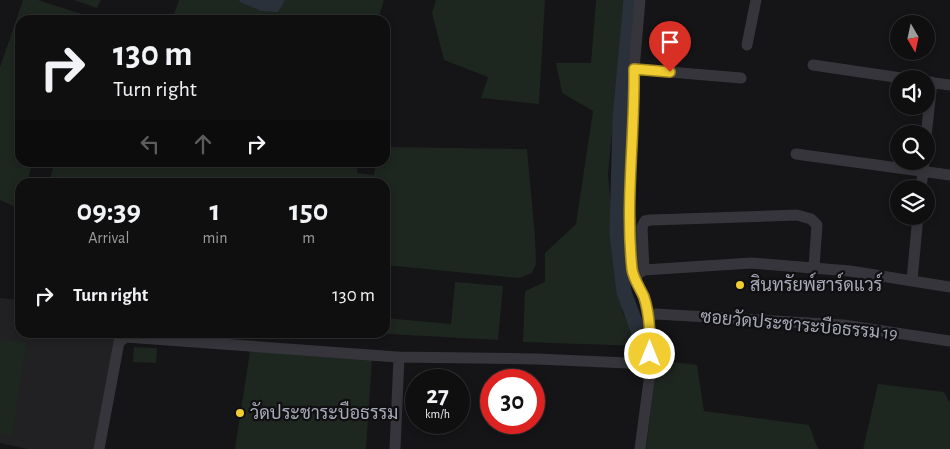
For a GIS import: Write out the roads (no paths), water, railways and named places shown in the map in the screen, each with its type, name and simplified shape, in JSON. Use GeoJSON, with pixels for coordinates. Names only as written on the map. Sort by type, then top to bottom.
{"type":"FeatureCollection","features":[{"type":"Feature","properties":{"kind":"street"},"geometry":{"type":"LineString","coordinates":[[640,0],[634,69],[629,192],[632,271],[639,273],[751,263],[814,266],[950,287]]}},
{"type":"Feature","properties":{"kind":"street"},"geometry":{"type":"LineString","coordinates":[[747,45],[756,0]]}},
{"type":"Feature","properties":{"kind":"street"},"geometry":{"type":"LineString","coordinates":[[813,64],[890,76]]}},
{"type":"Feature","properties":{"kind":"street"},"geometry":{"type":"LineString","coordinates":[[634,69],[741,78]]}},
{"type":"Feature","properties":{"kind":"street"},"geometry":{"type":"LineString","coordinates":[[935,83],[950,85]]}},
{"type":"Feature","properties":{"kind":"street"},"geometry":{"type":"LineString","coordinates":[[796,154],[890,164]]}},
{"type":"Feature","properties":{"kind":"street"},"geometry":{"type":"LineString","coordinates":[[933,170],[950,175]]}},
{"type":"Feature","properties":{"kind":"street"},"geometry":{"type":"LineString","coordinates":[[640,449],[650,369],[650,333],[639,273],[642,227],[645,221],[797,215],[811,219],[818,225],[814,266]]}},
{"type":"Feature","properties":{"kind":"street"},"geometry":{"type":"LineString","coordinates":[[912,280],[917,225]]}},
{"type":"Feature","properties":{"kind":"street","name":"ซอยวัดประชาระบือธรรม 19"},"geometry":{"type":"LineString","coordinates":[[648,317],[656,314],[843,325],[950,341]]}},
{"type":"Feature","properties":{"kind":"street"},"geometry":{"type":"LineString","coordinates":[[99,449],[119,342],[125,338]]}},
{"type":"Feature","properties":{"kind":"street"},"geometry":{"type":"LineString","coordinates":[[140,338],[399,357],[537,359],[650,369]]}},
{"type":"Feature","properties":{"kind":"street"},"geometry":{"type":"LineString","coordinates":[[395,449],[399,357]]}},
{"type":"Feature","properties":{"kind":"waterway"},"geometry":{"type":"LineString","coordinates":[[631,0],[620,119],[617,234],[624,292],[642,341]]}},
{"type":"Feature","properties":{"kind":"place","name":"สินทรัยพ์ฮาร์ดแวร์"},"geometry":{"type":"Point","coordinates":[740,285]}},
{"type":"Feature","properties":{"kind":"place","name":"วัดประชาระบือธรรม"},"geometry":{"type":"Point","coordinates":[240,413]}}]}
